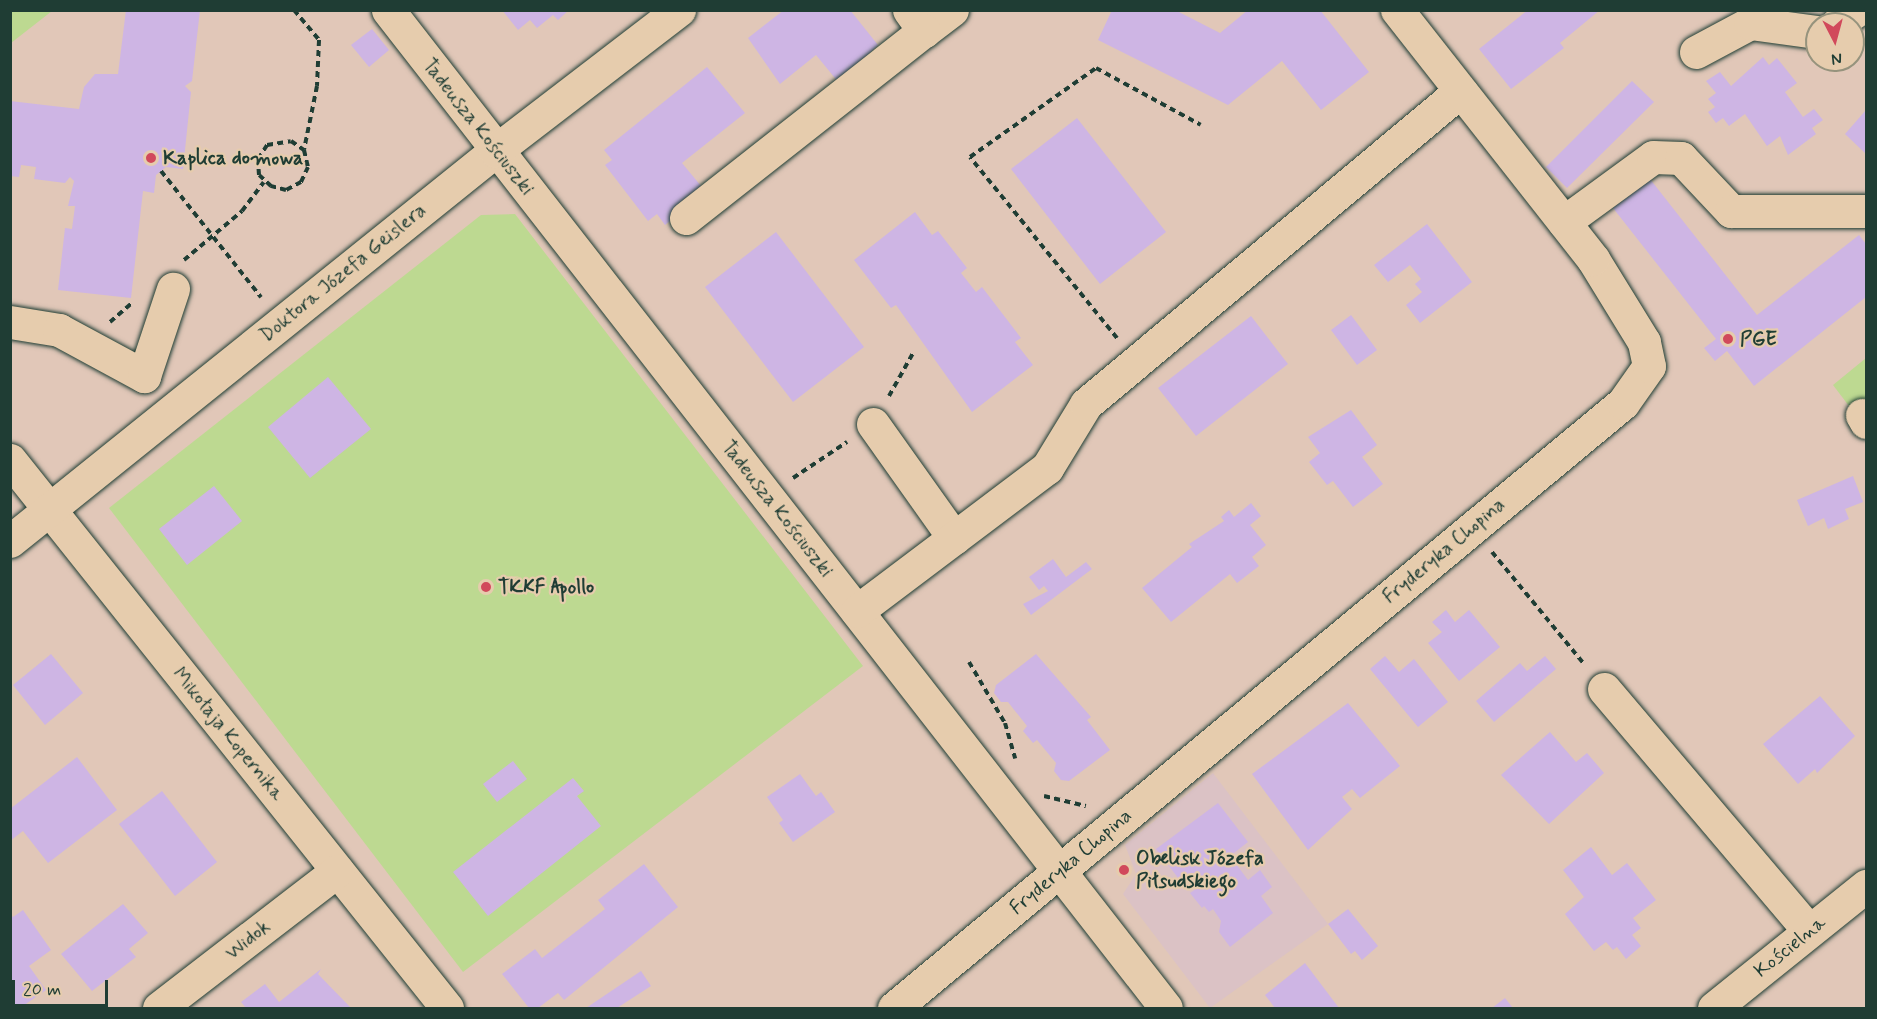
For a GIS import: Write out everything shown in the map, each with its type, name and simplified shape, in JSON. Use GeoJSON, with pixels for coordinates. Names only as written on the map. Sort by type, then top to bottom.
{"type":"FeatureCollection","features":[{"type":"Feature","properties":{"kind":"street","name":"Tadeusza Kościuszki"},"geometry":{"type":"LineString","coordinates":[[388,10],[495,151],[858,611],[1166,1008]]}},
{"type":"Feature","properties":{"kind":"street","name":"Doktora Józefa Geislera"},"geometry":{"type":"LineString","coordinates":[[10,541],[495,151],[679,10]]}},
{"type":"Feature","properties":{"kind":"street"},"geometry":{"type":"LineString","coordinates":[[686,218],[917,21],[952,10]]}},
{"type":"Feature","properties":{"kind":"street","name":"Fryderyka Chopina"},"geometry":{"type":"LineString","coordinates":[[894,1008],[1623,403],[1649,366],[1644,342],[1622,302],[1563,222],[1397,10]]}},
{"type":"Feature","properties":{"kind":"street"},"geometry":{"type":"LineString","coordinates":[[1696,52],[1750,23],[1805,30]]}},
{"type":"Feature","properties":{"kind":"street"},"geometry":{"type":"LineString","coordinates":[[858,611],[1047,468],[1086,404],[1461,91]]}},
{"type":"Feature","properties":{"kind":"street"},"geometry":{"type":"LineString","coordinates":[[1563,222],[1653,157],[1681,158],[1731,211],[1866,211]]}},
{"type":"Feature","properties":{"kind":"street"},"geometry":{"type":"LineString","coordinates":[[144,376],[175,278]]}},
{"type":"Feature","properties":{"kind":"street"},"geometry":{"type":"LineString","coordinates":[[10,322],[59,330],[144,376],[171,411]]}},
{"type":"Feature","properties":{"kind":"street"},"geometry":{"type":"LineString","coordinates":[[873,424],[954,538]]}},
{"type":"Feature","properties":{"kind":"street","name":"Mikołaja Kopernika"},"geometry":{"type":"LineString","coordinates":[[10,460],[447,1008]]}},
{"type":"Feature","properties":{"kind":"street"},"geometry":{"type":"LineString","coordinates":[[1604,688],[1809,931]]}},
{"type":"Feature","properties":{"kind":"street","name":"Widok"},"geometry":{"type":"LineString","coordinates":[[159,1008],[337,871]]}},
{"type":"Feature","properties":{"kind":"street","name":"Kościelna"},"geometry":{"type":"LineString","coordinates":[[1714,1008],[1866,886]]}},
{"type":"Feature","properties":{"kind":"path"},"geometry":{"type":"LineString","coordinates":[[264,182],[286,189],[301,182],[308,167],[304,150],[317,86],[319,40],[294,10]]}},
{"type":"Feature","properties":{"kind":"path"},"geometry":{"type":"LineString","coordinates":[[1136,362],[970,157],[1096,68],[1201,125]]}},
{"type":"Feature","properties":{"kind":"path"},"geometry":{"type":"LineString","coordinates":[[264,182],[258,159],[267,145],[282,139],[304,150]]}},
{"type":"Feature","properties":{"kind":"path"},"geometry":{"type":"LineString","coordinates":[[161,171],[263,299]]}},
{"type":"Feature","properties":{"kind":"path"},"geometry":{"type":"LineString","coordinates":[[175,278],[212,236],[242,211],[264,182]]}},
{"type":"Feature","properties":{"kind":"path"},"geometry":{"type":"LineString","coordinates":[[105,326],[141,296]]}},
{"type":"Feature","properties":{"kind":"path"},"geometry":{"type":"LineString","coordinates":[[1472,529],[1604,688]]}},
{"type":"Feature","properties":{"kind":"path"},"geometry":{"type":"LineString","coordinates":[[969,662],[1005,723],[1017,766]]}},
{"type":"Feature","properties":{"kind":"path"},"geometry":{"type":"LineString","coordinates":[[1033,791],[1063,804],[1091,807]]}},
{"type":"Feature","properties":{"kind":"shaded area"},"geometry":{"type":"Polygon","coordinates":[[[1213,773],[1328,924],[1210,1008],[1123,894],[1136,874],[1125,845],[1213,773]]]}},
{"type":"Feature","properties":{"kind":"green space"},"geometry":{"type":"Polygon","coordinates":[[[11,10],[52,10],[52,11],[11,43],[11,10]]]}},
{"type":"Feature","properties":{"kind":"green space","name":"TKKF Apollo"},"geometry":{"type":"Polygon","coordinates":[[[515,214],[863,666],[463,972],[109,508],[481,215],[515,214]]]}},
{"type":"Feature","properties":{"kind":"green space"},"geometry":{"type":"Polygon","coordinates":[[[1866,358],[1866,405],[1855,414],[1833,385],[1866,358]]]}},
{"type":"Feature","properties":{"kind":"building"},"geometry":{"type":"Polygon","coordinates":[[[126,10],[200,10],[192,81],[185,86],[191,92],[183,169],[166,167],[156,175],[154,193],[143,191],[131,298],[58,290],[65,228],[72,229],[75,206],[68,206],[74,181],[70,177],[65,183],[34,179],[36,167],[21,165],[19,177],[10,176],[10,101],[79,109],[84,87],[95,74],[118,74],[126,10]]]}},
{"type":"Feature","properties":{"kind":"building"},"geometry":{"type":"Polygon","coordinates":[[[502,10],[569,10],[558,20],[553,15],[537,28],[530,20],[518,30],[502,10]]]}},
{"type":"Feature","properties":{"kind":"building"},"geometry":{"type":"Polygon","coordinates":[[[784,10],[850,10],[878,45],[839,83],[816,55],[780,84],[748,38],[784,10]]]}},
{"type":"Feature","properties":{"kind":"building"},"geometry":{"type":"Polygon","coordinates":[[[1112,10],[1175,10],[1220,33],[1248,10],[1320,10],[1369,72],[1321,110],[1282,61],[1228,105],[1098,40],[1112,10]]]}},
{"type":"Feature","properties":{"kind":"building"},"geometry":{"type":"Polygon","coordinates":[[[1528,10],[1600,10],[1560,43],[1564,48],[1511,89],[1479,49],[1528,10]]]}},
{"type":"Feature","properties":{"kind":"building"},"geometry":{"type":"Polygon","coordinates":[[[372,29],[389,50],[369,67],[351,45],[372,29]]]}},
{"type":"Feature","properties":{"kind":"building"},"geometry":{"type":"Polygon","coordinates":[[[1763,57],[1769,65],[1777,58],[1797,83],[1785,92],[1803,117],[1814,109],[1823,120],[1812,128],[1816,134],[1788,155],[1780,136],[1767,146],[1745,114],[1729,126],[1723,118],[1716,123],[1708,112],[1715,107],[1708,99],[1716,93],[1706,81],[1720,72],[1731,86],[1763,57]]]}},
{"type":"Feature","properties":{"kind":"building"},"geometry":{"type":"Polygon","coordinates":[[[707,67],[745,113],[682,163],[706,192],[665,225],[657,214],[648,221],[605,165],[612,160],[604,150],[707,67]]]}},
{"type":"Feature","properties":{"kind":"building"},"geometry":{"type":"Polygon","coordinates":[[[1632,81],[1654,102],[1567,188],[1546,167],[1632,81]]]}},
{"type":"Feature","properties":{"kind":"building"},"geometry":{"type":"Polygon","coordinates":[[[1866,110],[1866,154],[1845,134],[1866,110]]]}},
{"type":"Feature","properties":{"kind":"building"},"geometry":{"type":"Polygon","coordinates":[[[1077,118],[1166,232],[1100,284],[1011,169],[1077,118]]]}},
{"type":"Feature","properties":{"kind":"building"},"geometry":{"type":"Polygon","coordinates":[[[1650,179],[1757,315],[1859,235],[1866,244],[1866,297],[1754,386],[1727,351],[1715,361],[1704,348],[1716,339],[1613,208],[1650,179]]]}},
{"type":"Feature","properties":{"kind":"building"},"geometry":{"type":"Polygon","coordinates":[[[915,212],[932,235],[938,231],[967,268],[961,273],[976,292],[982,287],[1021,338],[1015,342],[1033,365],[972,412],[896,305],[891,308],[854,260],[915,212]]]}},
{"type":"Feature","properties":{"kind":"building"},"geometry":{"type":"Polygon","coordinates":[[[1427,224],[1472,282],[1420,323],[1406,305],[1422,292],[1415,284],[1421,279],[1410,265],[1388,282],[1374,265],[1427,224]]]}},
{"type":"Feature","properties":{"kind":"building"},"geometry":{"type":"Polygon","coordinates":[[[776,232],[864,347],[793,402],[705,287],[776,232]]]}},
{"type":"Feature","properties":{"kind":"building"},"geometry":{"type":"Polygon","coordinates":[[[1351,315],[1377,350],[1357,365],[1331,330],[1351,315]]]}},
{"type":"Feature","properties":{"kind":"building"},"geometry":{"type":"Polygon","coordinates":[[[1251,316],[1288,364],[1196,436],[1158,388],[1251,316]]]}},
{"type":"Feature","properties":{"kind":"building"},"geometry":{"type":"Polygon","coordinates":[[[328,377],[371,429],[310,478],[268,427],[328,377]]]}},
{"type":"Feature","properties":{"kind":"building"},"geometry":{"type":"Polygon","coordinates":[[[1351,410],[1377,445],[1362,457],[1383,484],[1353,507],[1333,481],[1327,485],[1309,462],[1320,453],[1308,437],[1351,410]]]}},
{"type":"Feature","properties":{"kind":"building"},"geometry":{"type":"Polygon","coordinates":[[[1853,476],[1863,502],[1845,509],[1849,519],[1828,529],[1824,518],[1808,526],[1797,500],[1853,476]]]}},
{"type":"Feature","properties":{"kind":"building"},"geometry":{"type":"Polygon","coordinates":[[[214,486],[242,521],[187,565],[159,529],[214,486]]]}},
{"type":"Feature","properties":{"kind":"building"},"geometry":{"type":"Polygon","coordinates":[[[1251,503],[1261,516],[1250,525],[1266,545],[1252,557],[1259,566],[1237,583],[1230,574],[1171,622],[1142,588],[1192,547],[1189,544],[1224,521],[1221,517],[1229,510],[1234,517],[1251,503]]]}},
{"type":"Feature","properties":{"kind":"building"},"geometry":{"type":"Polygon","coordinates":[[[1053,559],[1066,577],[1086,562],[1092,569],[1031,615],[1023,604],[1048,591],[1044,586],[1039,590],[1029,577],[1053,559]]]}},
{"type":"Feature","properties":{"kind":"building"},"geometry":{"type":"Polygon","coordinates":[[[1446,610],[1455,622],[1469,610],[1500,647],[1459,681],[1428,643],[1442,632],[1432,622],[1446,610]]]}},
{"type":"Feature","properties":{"kind":"building"},"geometry":{"type":"Polygon","coordinates":[[[51,654],[83,693],[45,725],[13,685],[51,654]]]}},
{"type":"Feature","properties":{"kind":"building"},"geometry":{"type":"Polygon","coordinates":[[[1036,654],[1091,717],[1087,720],[1110,750],[1069,781],[1061,780],[1054,771],[1056,763],[1037,740],[1033,743],[1023,731],[1027,726],[1008,702],[1001,702],[994,693],[996,685],[1036,654]]]}},
{"type":"Feature","properties":{"kind":"building"},"geometry":{"type":"Polygon","coordinates":[[[1385,656],[1399,672],[1414,659],[1448,702],[1418,727],[1370,669],[1385,656]]]}},
{"type":"Feature","properties":{"kind":"building"},"geometry":{"type":"Polygon","coordinates":[[[1545,656],[1556,669],[1494,722],[1476,701],[1520,663],[1527,671],[1545,656]]]}},
{"type":"Feature","properties":{"kind":"building"},"geometry":{"type":"Polygon","coordinates":[[[1820,696],[1855,736],[1817,773],[1815,769],[1798,784],[1763,744],[1820,696]]]}},
{"type":"Feature","properties":{"kind":"building"},"geometry":{"type":"Polygon","coordinates":[[[1348,703],[1400,766],[1360,798],[1352,789],[1342,797],[1352,809],[1308,850],[1252,774],[1348,703]]]}},
{"type":"Feature","properties":{"kind":"building"},"geometry":{"type":"Polygon","coordinates":[[[1550,732],[1576,762],[1587,753],[1604,773],[1549,824],[1501,775],[1550,732]]]}},
{"type":"Feature","properties":{"kind":"building"},"geometry":{"type":"Polygon","coordinates":[[[77,757],[117,810],[48,863],[23,831],[10,841],[10,809],[77,757]]]}},
{"type":"Feature","properties":{"kind":"building"},"geometry":{"type":"Polygon","coordinates":[[[513,761],[527,779],[497,802],[483,784],[513,761]]]}},
{"type":"Feature","properties":{"kind":"building"},"geometry":{"type":"Polygon","coordinates":[[[800,774],[816,796],[821,792],[835,812],[793,842],[779,823],[783,820],[767,797],[800,774]]]}},
{"type":"Feature","properties":{"kind":"building"},"geometry":{"type":"Polygon","coordinates":[[[573,778],[584,791],[577,796],[601,826],[488,916],[453,872],[573,778]]]}},
{"type":"Feature","properties":{"kind":"building"},"geometry":{"type":"Polygon","coordinates":[[[162,791],[217,862],[175,896],[119,824],[162,791]]]}},
{"type":"Feature","properties":{"kind":"building"},"geometry":{"type":"Polygon","coordinates":[[[1218,803],[1248,842],[1230,856],[1248,880],[1260,870],[1272,887],[1261,896],[1273,913],[1230,947],[1219,932],[1221,921],[1213,909],[1209,912],[1204,906],[1202,908],[1190,893],[1199,887],[1194,881],[1185,887],[1156,849],[1218,803]]]}},
{"type":"Feature","properties":{"kind":"building"},"geometry":{"type":"Polygon","coordinates":[[[1591,847],[1612,875],[1627,863],[1656,900],[1633,918],[1641,928],[1632,935],[1641,946],[1626,959],[1617,947],[1613,950],[1606,942],[1594,951],[1565,914],[1584,897],[1563,870],[1591,847]]]}},
{"type":"Feature","properties":{"kind":"building"},"geometry":{"type":"Polygon","coordinates":[[[644,864],[678,907],[564,1000],[558,993],[538,1008],[529,1008],[502,974],[535,949],[542,958],[605,909],[598,900],[644,864]]]}},
{"type":"Feature","properties":{"kind":"building"},"geometry":{"type":"Polygon","coordinates":[[[123,904],[148,933],[129,949],[136,957],[92,991],[61,954],[123,904]]]}},
{"type":"Feature","properties":{"kind":"building"},"geometry":{"type":"Polygon","coordinates":[[[1348,909],[1378,946],[1362,960],[1355,951],[1351,954],[1328,924],[1348,909]]]}},
{"type":"Feature","properties":{"kind":"building"},"geometry":{"type":"Polygon","coordinates":[[[23,910],[51,950],[29,966],[46,990],[20,1008],[10,1008],[10,914],[13,917],[23,910]]]}},
{"type":"Feature","properties":{"kind":"building"},"geometry":{"type":"Polygon","coordinates":[[[1305,963],[1339,1008],[1275,1008],[1265,995],[1305,963]]]}},
{"type":"Feature","properties":{"kind":"building"},"geometry":{"type":"Polygon","coordinates":[[[321,969],[318,974],[351,1008],[246,1008],[241,1002],[265,984],[279,1002],[321,969]]]}},
{"type":"Feature","properties":{"kind":"building"},"geometry":{"type":"Polygon","coordinates":[[[641,971],[651,986],[617,1008],[586,1008],[641,971]]]}},
{"type":"Feature","properties":{"kind":"building"},"geometry":{"type":"Polygon","coordinates":[[[1505,998],[1513,1008],[1492,1008],[1505,998]]]}},
{"type":"Feature","properties":{"kind":"place","name":"Kaplica domowa"},"geometry":{"type":"Point","coordinates":[151,158]}},
{"type":"Feature","properties":{"kind":"place","name":"PGE"},"geometry":{"type":"Point","coordinates":[1728,339]}},
{"type":"Feature","properties":{"kind":"place","name":"TKKF Apollo"},"geometry":{"type":"Point","coordinates":[486,587]}},
{"type":"Feature","properties":{"kind":"place","name":"Obelisk Józefa Piłsudskiego"},"geometry":{"type":"Point","coordinates":[1124,870]}}]}
